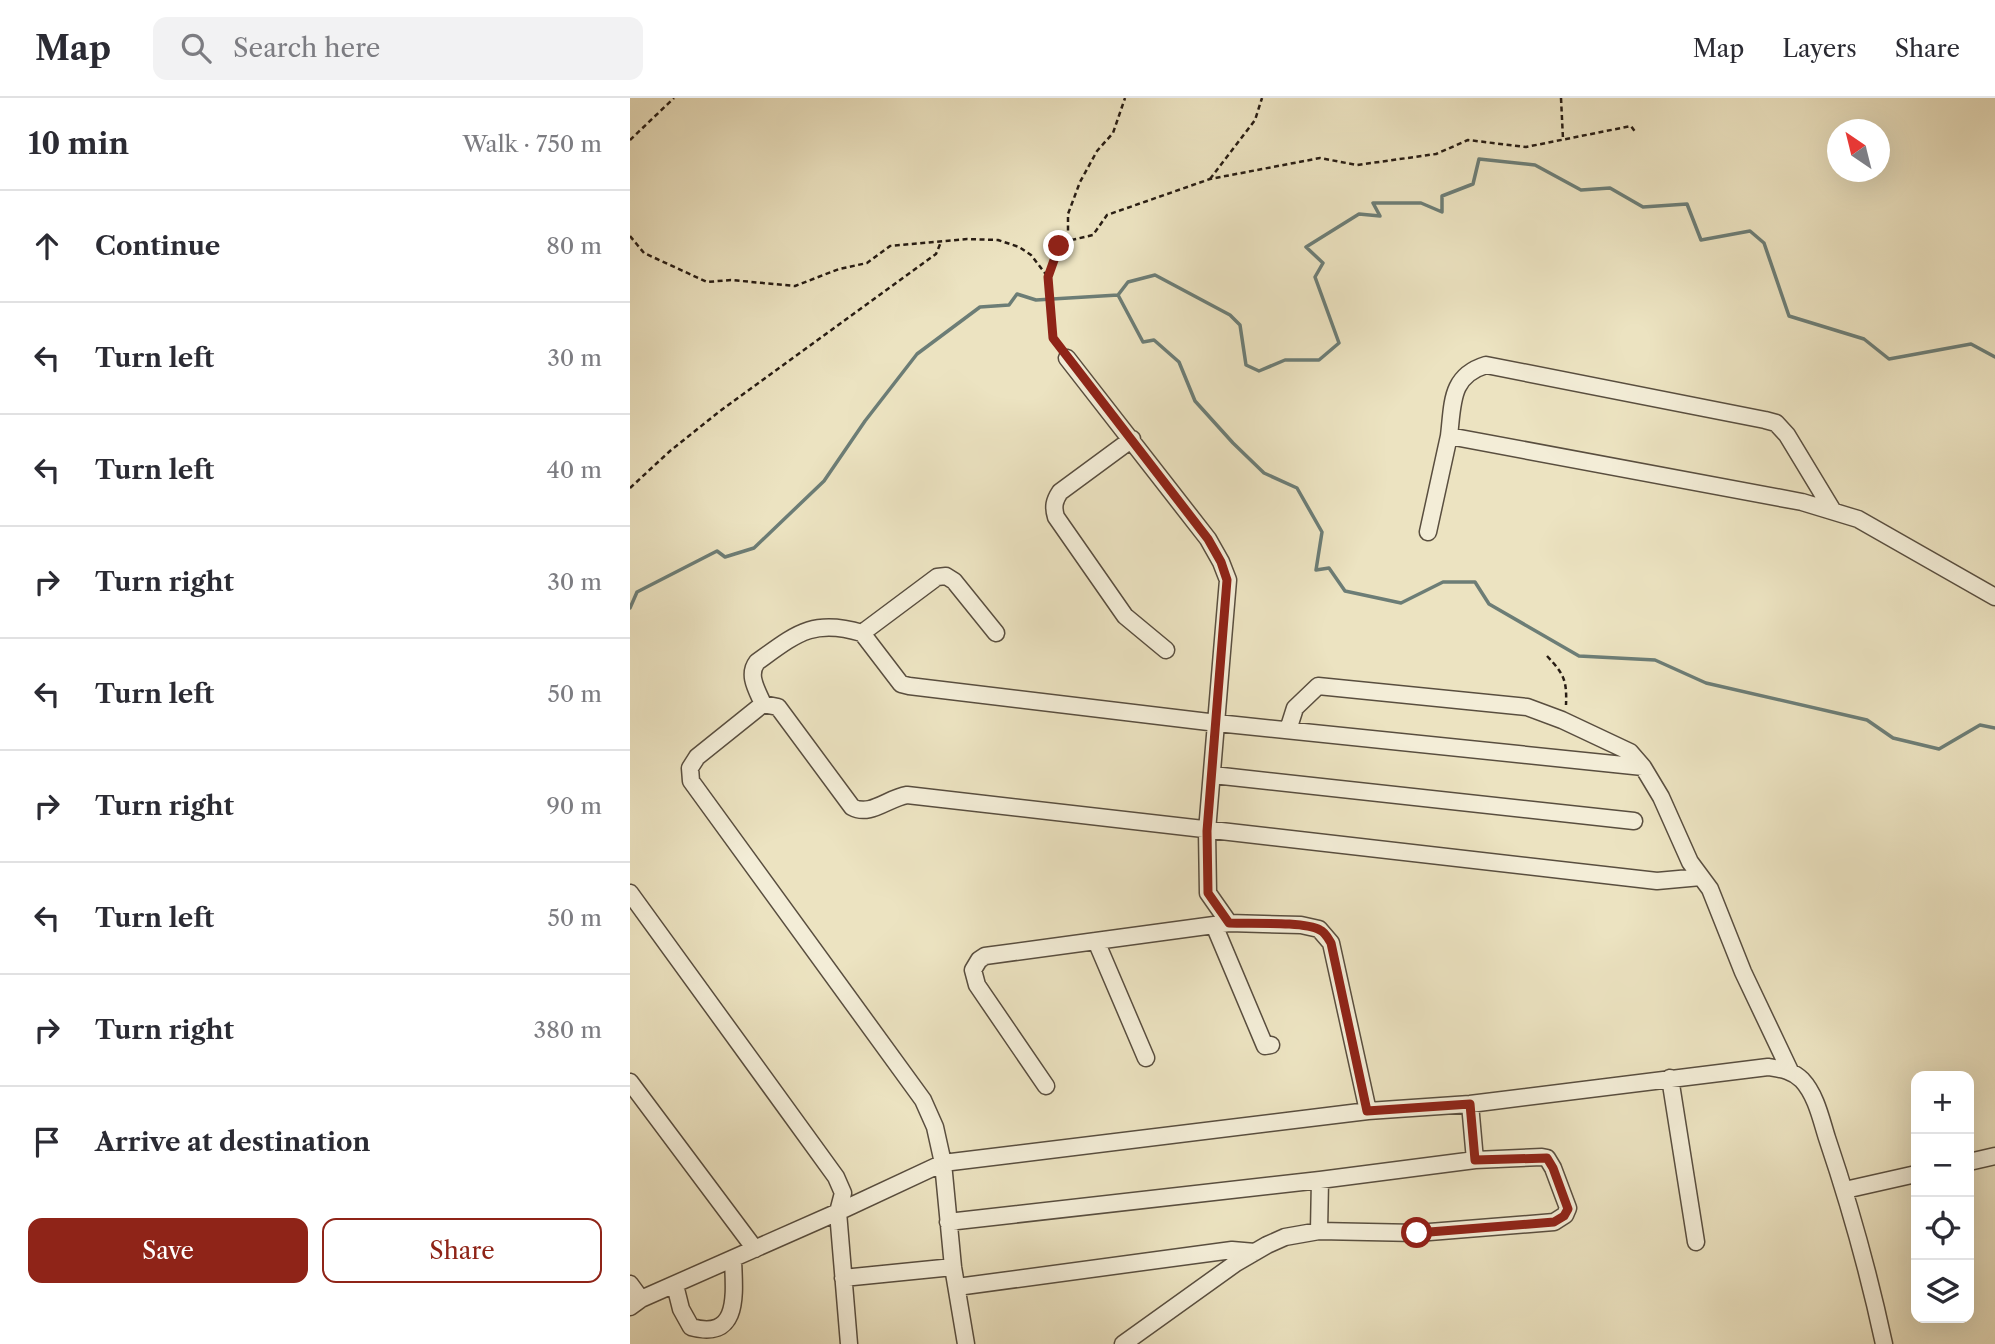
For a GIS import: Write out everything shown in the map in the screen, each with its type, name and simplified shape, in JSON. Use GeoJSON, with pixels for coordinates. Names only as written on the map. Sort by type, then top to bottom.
{"type":"FeatureCollection","features":[{"type":"Feature","properties":{"kind":"street"},"geometry":{"type":"LineString","coordinates":[[1068,358],[1208,539],[1221,562],[1227,580],[1207,831],[1208,893],[1222,924],[1265,1046],[1271,1045]]}},
{"type":"Feature","properties":{"kind":"street"},"geometry":{"type":"LineString","coordinates":[[1428,532],[1449,436],[1454,393],[1465,374],[1486,365],[1776,423],[1787,435],[1833,511]]}},
{"type":"Feature","properties":{"kind":"street"},"geometry":{"type":"LineString","coordinates":[[1449,436],[1802,502],[1833,511],[1858,519],[1995,597]]}},
{"type":"Feature","properties":{"kind":"street"},"geometry":{"type":"LineString","coordinates":[[1132,439],[1060,492],[1055,499],[1054,508],[1056,517],[1125,616],[1166,650]]}},
{"type":"Feature","properties":{"kind":"street"},"geometry":{"type":"LineString","coordinates":[[862,633],[937,577],[946,576],[954,580],[996,633]]}},
{"type":"Feature","properties":{"kind":"street"},"geometry":{"type":"LineString","coordinates":[[763,705],[752,676],[752,668],[757,662],[804,630],[832,626],[862,633],[903,685],[1217,723],[1643,767]]}},
{"type":"Feature","properties":{"kind":"street"},"geometry":{"type":"LineString","coordinates":[[1288,730],[1295,708],[1318,686],[1527,707],[1630,752],[1643,767],[1661,797],[1690,862],[1710,889],[1743,972],[1790,1071],[1803,1081],[1813,1096],[1845,1190],[1873,1292],[1884,1344]]}},
{"type":"Feature","properties":{"kind":"street"},"geometry":{"type":"LineString","coordinates":[[966,1344],[953,1267],[943,1163],[935,1127],[923,1100],[691,781],[690,768],[697,757],[763,705],[778,707],[852,807],[858,811],[870,810],[891,799],[907,795],[1657,881],[1701,877]]}},
{"type":"Feature","properties":{"kind":"street"},"geometry":{"type":"LineString","coordinates":[[1213,775],[1634,821]]}},
{"type":"Feature","properties":{"kind":"street"},"geometry":{"type":"LineString","coordinates":[[630,892],[825,1160],[844,1193],[838,1212],[849,1344]]}},
{"type":"Feature","properties":{"kind":"street"},"geometry":{"type":"LineString","coordinates":[[1046,1086],[977,985],[973,970],[985,956],[1222,924],[1301,925],[1319,929],[1331,943],[1367,1111]]}},
{"type":"Feature","properties":{"kind":"street"},"geometry":{"type":"LineString","coordinates":[[1096,941],[1146,1058]]}},
{"type":"Feature","properties":{"kind":"street"},"geometry":{"type":"LineString","coordinates":[[630,1283],[636,1303],[943,1163],[1367,1111],[1470,1104],[1768,1067],[1790,1071]]}},
{"type":"Feature","properties":{"kind":"street"},"geometry":{"type":"LineString","coordinates":[[1670,1078],[1696,1242]]}},
{"type":"Feature","properties":{"kind":"street"},"geometry":{"type":"LineString","coordinates":[[630,1082],[755,1249]]}},
{"type":"Feature","properties":{"kind":"street"},"geometry":{"type":"LineString","coordinates":[[1470,1104],[1475,1160]]}},
{"type":"Feature","properties":{"kind":"street"},"geometry":{"type":"LineString","coordinates":[[1974,1161],[1995,1156]]}},
{"type":"Feature","properties":{"kind":"street"},"geometry":{"type":"LineString","coordinates":[[948,1222],[1475,1160],[1547,1158],[1557,1178],[1567,1213],[1554,1222],[1417,1233],[1319,1231],[1285,1237],[1255,1252],[1123,1344]]}},
{"type":"Feature","properties":{"kind":"street"},"geometry":{"type":"LineString","coordinates":[[1845,1190],[1911,1175]]}},
{"type":"Feature","properties":{"kind":"street"},"geometry":{"type":"LineString","coordinates":[[1319,1231],[1320,1180]]}},
{"type":"Feature","properties":{"kind":"street"},"geometry":{"type":"LineString","coordinates":[[957,1287],[1232,1250],[1255,1252]]}},
{"type":"Feature","properties":{"kind":"street"},"geometry":{"type":"LineString","coordinates":[[675,1285],[681,1309],[691,1327],[702,1330],[725,1324],[732,1313],[733,1259]]}},
{"type":"Feature","properties":{"kind":"street"},"geometry":{"type":"LineString","coordinates":[[844,1278],[953,1267]]}},
{"type":"Feature","properties":{"kind":"path"},"geometry":{"type":"LineString","coordinates":[[630,140],[674,98]]}},
{"type":"Feature","properties":{"kind":"path"},"geometry":{"type":"LineString","coordinates":[[1068,358],[1053,338],[1048,277],[1059,246],[1068,233],[1068,214],[1080,182],[1097,150],[1113,133],[1125,98]]}},
{"type":"Feature","properties":{"kind":"path"},"geometry":{"type":"LineString","coordinates":[[1210,180],[1255,120],[1262,98]]}},
{"type":"Feature","properties":{"kind":"path"},"geometry":{"type":"LineString","coordinates":[[1562,98],[1563,139]]}},
{"type":"Feature","properties":{"kind":"path"},"geometry":{"type":"LineString","coordinates":[[1063,242],[1093,235],[1107,215],[1210,180],[1320,158],[1357,165],[1436,154],[1468,140],[1526,147],[1631,127],[1636,133]]}},
{"type":"Feature","properties":{"kind":"path"},"geometry":{"type":"LineString","coordinates":[[630,236],[643,253],[707,282],[731,280],[795,286],[839,269],[867,262],[890,246],[967,239],[998,240],[1020,247],[1031,255],[1048,277]]}},
{"type":"Feature","properties":{"kind":"path"},"geometry":{"type":"LineString","coordinates":[[630,488],[670,451],[720,411],[936,254],[941,242]]}},
{"type":"Feature","properties":{"kind":"path"},"geometry":{"type":"LineString","coordinates":[[1547,656],[1567,683],[1566,708],[1562,720]]}},
{"type":"Feature","properties":{"kind":"waterway"},"geometry":{"type":"LineString","coordinates":[[1118,295],[1128,282],[1155,275],[1230,315],[1240,325],[1246,365],[1259,371],[1285,360],[1319,360],[1339,343],[1315,277],[1323,263],[1306,247],[1359,214],[1380,216],[1373,203],[1421,203],[1442,212],[1442,196],[1473,184],[1479,159],[1535,165],[1581,190],[1610,188],[1643,207],[1687,204],[1701,240],[1750,231],[1764,243],[1789,316],[1864,339],[1889,359],[1971,344],[1995,357]]}},
{"type":"Feature","properties":{"kind":"waterway"},"geometry":{"type":"LineString","coordinates":[[630,608],[637,592],[717,551],[725,557],[754,548],[824,481],[865,421],[917,354],[980,307],[1009,305],[1017,294],[1036,300],[1118,295],[1143,342],[1154,340],[1179,362],[1195,401],[1233,443],[1264,473],[1297,488],[1322,532],[1316,570],[1329,568],[1345,591],[1401,603],[1443,582],[1475,582],[1489,604],[1579,656],[1655,660],[1706,683],[1867,720],[1893,738],[1939,749],[1980,725],[1995,728]]}},
{"type":"Feature","properties":{"kind":"route"},"geometry":{"type":"LineString","coordinates":[[1059,246],[1048,277],[1053,338],[1208,539],[1221,562],[1227,580],[1207,831],[1208,893],[1229,923],[1301,925],[1319,929],[1326,935],[1331,943],[1367,1111],[1470,1104],[1475,1160],[1547,1158],[1568,1209],[1564,1216],[1554,1222],[1417,1233]]}}]}
